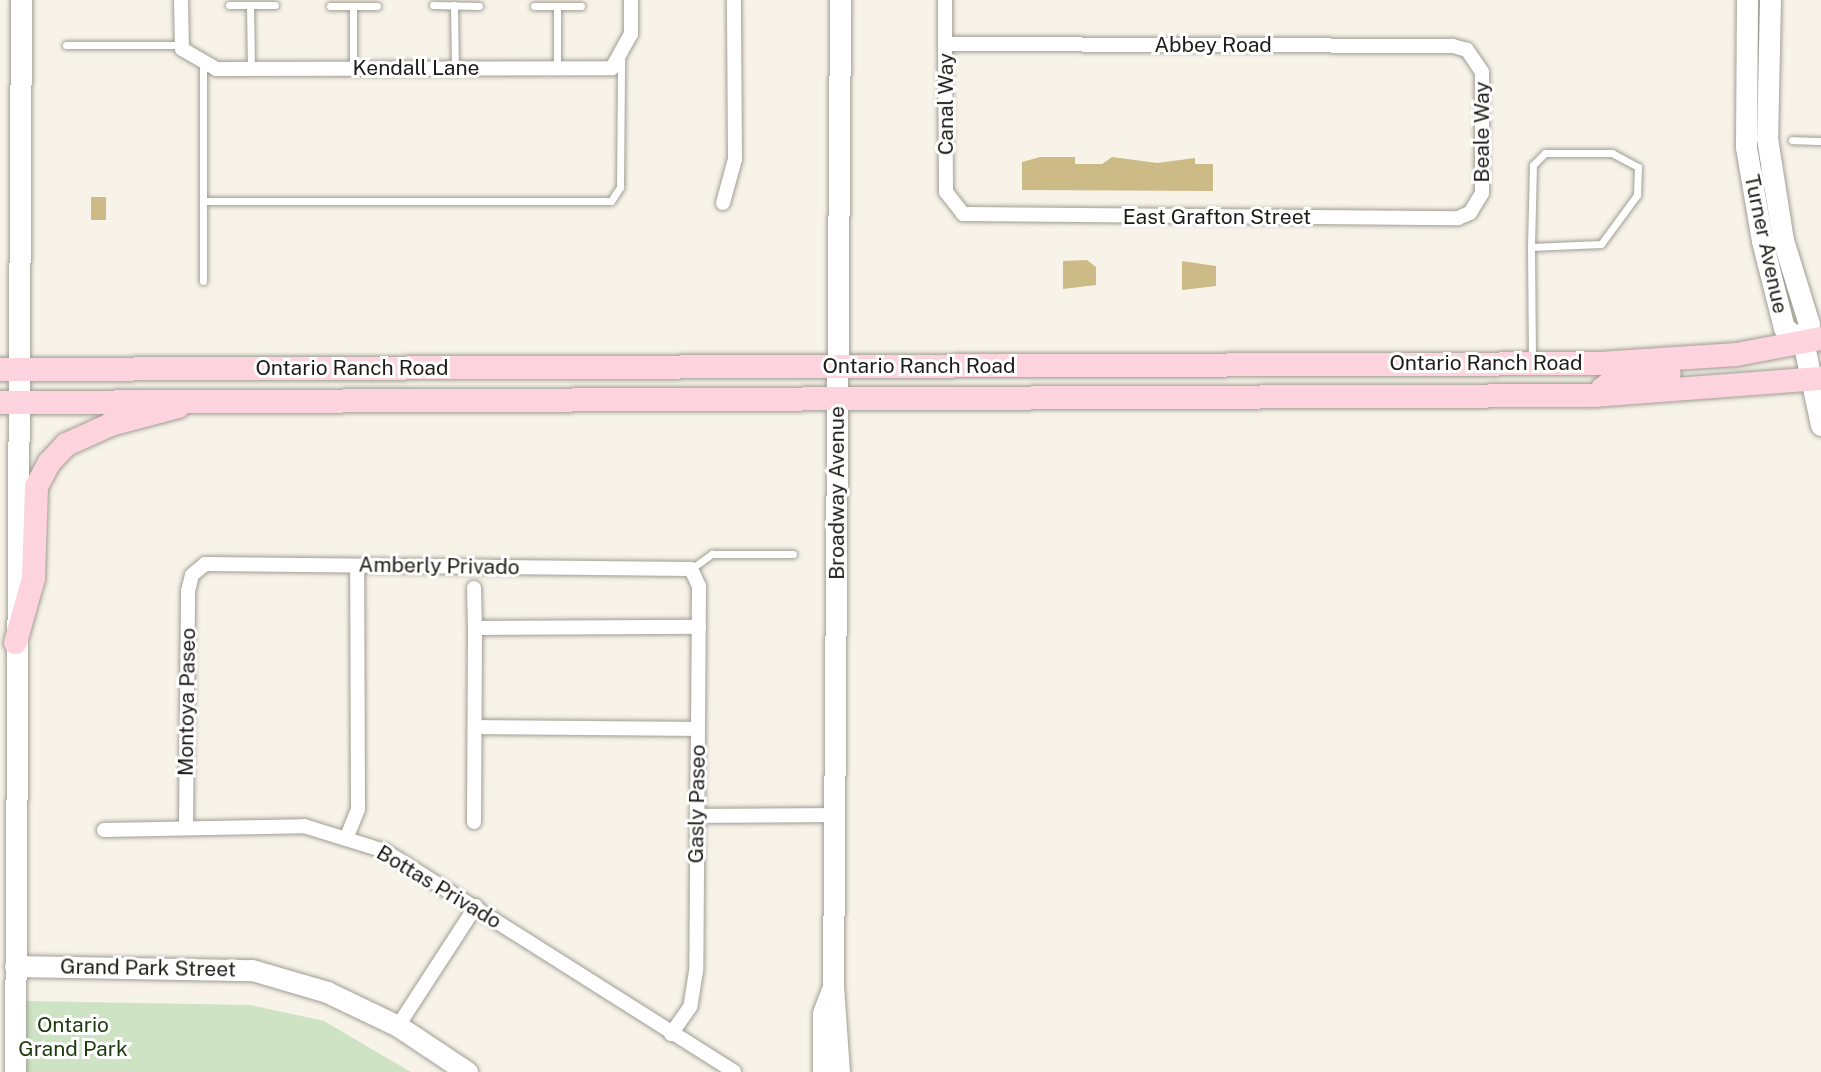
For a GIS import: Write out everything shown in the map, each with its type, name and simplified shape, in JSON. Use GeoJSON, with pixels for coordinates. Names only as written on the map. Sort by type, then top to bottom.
{"type":"FeatureCollection","features":[{"type":"Feature","properties":{"kind":"main road","name":"Ontario Ranch Road"},"geometry":{"type":"LineString","coordinates":[[8,368],[1532,363],[1736,354],[1812,340]]}},
{"type":"Feature","properties":{"kind":"main road"},"geometry":{"type":"LineString","coordinates":[[1594,394],[1613,380],[1785,359],[1812,340]]}},
{"type":"Feature","properties":{"kind":"main road"},"geometry":{"type":"LineString","coordinates":[[838,396],[856,382],[1034,380],[1063,365]]}},
{"type":"Feature","properties":{"kind":"main road"},"geometry":{"type":"LineString","coordinates":[[601,396],[627,381],[826,379],[837,366]]}},
{"type":"Feature","properties":{"kind":"main road","name":"Ontario Ranch Road"},"geometry":{"type":"LineString","coordinates":[[8,402],[215,397],[1594,394],[1818,374]]}},
{"type":"Feature","properties":{"kind":"main road"},"geometry":{"type":"LineString","coordinates":[[15,642],[33,578],[36,486],[48,462],[66,444],[110,424],[215,397]]}},
{"type":"Feature","properties":{"kind":"street"},"geometry":{"type":"LineString","coordinates":[[15,1072],[8,966],[15,642],[8,368],[22,0]]}},
{"type":"Feature","properties":{"kind":"street"},"geometry":{"type":"LineString","coordinates":[[181,0],[182,45],[203,64]]}},
{"type":"Feature","properties":{"kind":"street"},"geometry":{"type":"LineString","coordinates":[[621,52],[631,34],[631,0]]}},
{"type":"Feature","properties":{"kind":"street"},"geometry":{"type":"LineString","coordinates":[[723,203],[735,159],[734,0]]}},
{"type":"Feature","properties":{"kind":"street","name":"Broadway Avenue"},"geometry":{"type":"LineString","coordinates":[[839,1072],[833,987],[840,0]]}},
{"type":"Feature","properties":{"kind":"street","name":"Canal Way"},"geometry":{"type":"LineString","coordinates":[[945,0],[946,192],[953,207]]}},
{"type":"Feature","properties":{"kind":"street","name":"Turner Avenue"},"geometry":{"type":"LineString","coordinates":[[1746,0],[1746,147],[1762,242],[1784,328],[1812,340]]}},
{"type":"Feature","properties":{"kind":"street","name":"Turner Avenue"},"geometry":{"type":"LineString","coordinates":[[1770,0],[1767,138],[1783,240],[1812,340]]}},
{"type":"Feature","properties":{"kind":"street","name":"Abbey Road"},"geometry":{"type":"LineString","coordinates":[[945,44],[1453,46],[1477,60]]}},
{"type":"Feature","properties":{"kind":"street","name":"Kendall Lane"},"geometry":{"type":"LineString","coordinates":[[203,64],[251,69],[612,68],[621,52]]}},
{"type":"Feature","properties":{"kind":"street","name":"Beale Way"},"geometry":{"type":"LineString","coordinates":[[1477,60],[1479,204]]}},
{"type":"Feature","properties":{"kind":"street","name":"East Grafton Street"},"geometry":{"type":"LineString","coordinates":[[953,207],[978,216],[1458,218],[1479,204]]}},
{"type":"Feature","properties":{"kind":"street"},"geometry":{"type":"LineString","coordinates":[[1812,340],[1818,374],[1821,425]]}},
{"type":"Feature","properties":{"kind":"street","name":"Amberly Privado"},"geometry":{"type":"LineString","coordinates":[[192,575],[205,564],[691,569]]}},
{"type":"Feature","properties":{"kind":"street"},"geometry":{"type":"LineString","coordinates":[[346,839],[358,808],[357,566]]}},
{"type":"Feature","properties":{"kind":"street","name":"Gasly Paseo"},"geometry":{"type":"LineString","coordinates":[[671,1034],[690,1007],[696,971],[699,586],[691,569]]}},
{"type":"Feature","properties":{"kind":"street","name":"Montoya Paseo"},"geometry":{"type":"LineString","coordinates":[[186,828],[192,575]]}},
{"type":"Feature","properties":{"kind":"street"},"geometry":{"type":"LineString","coordinates":[[474,588],[474,822]]}},
{"type":"Feature","properties":{"kind":"street"},"geometry":{"type":"LineString","coordinates":[[475,628],[699,627]]}},
{"type":"Feature","properties":{"kind":"street"},"geometry":{"type":"LineString","coordinates":[[475,727],[698,729]]}},
{"type":"Feature","properties":{"kind":"street"},"geometry":{"type":"LineString","coordinates":[[697,816],[834,815]]}},
{"type":"Feature","properties":{"kind":"street","name":"Bottas Privado"},"geometry":{"type":"LineString","coordinates":[[104,830],[304,826],[385,851],[476,906],[671,1034],[734,1072]]}},
{"type":"Feature","properties":{"kind":"street"},"geometry":{"type":"LineString","coordinates":[[398,1026],[476,906]]}},
{"type":"Feature","properties":{"kind":"street"},"geometry":{"type":"LineString","coordinates":[[0,932],[8,966]]}},
{"type":"Feature","properties":{"kind":"street","name":"Grand Park Street"},"geometry":{"type":"LineString","coordinates":[[8,966],[252,970],[327,992],[398,1026],[467,1072]]}},
{"type":"Feature","properties":{"kind":"street","name":"Broadway Avenue"},"geometry":{"type":"LineString","coordinates":[[823,1072],[823,1013],[833,987]]}},
{"type":"Feature","properties":{"kind":"street"},"geometry":{"type":"LineString","coordinates":[[813,1072],[823,1013]]}},
{"type":"Feature","properties":{"kind":"lane"},"geometry":{"type":"LineString","coordinates":[[229,5],[275,5]]}},
{"type":"Feature","properties":{"kind":"lane"},"geometry":{"type":"LineString","coordinates":[[250,5],[251,69]]}},
{"type":"Feature","properties":{"kind":"lane"},"geometry":{"type":"LineString","coordinates":[[433,5],[480,6]]}},
{"type":"Feature","properties":{"kind":"lane"},"geometry":{"type":"LineString","coordinates":[[454,5],[454,68]]}},
{"type":"Feature","properties":{"kind":"lane"},"geometry":{"type":"LineString","coordinates":[[330,6],[377,6]]}},
{"type":"Feature","properties":{"kind":"lane"},"geometry":{"type":"LineString","coordinates":[[353,6],[353,69]]}},
{"type":"Feature","properties":{"kind":"lane"},"geometry":{"type":"LineString","coordinates":[[534,6],[581,6]]}},
{"type":"Feature","properties":{"kind":"lane"},"geometry":{"type":"LineString","coordinates":[[557,6],[557,68]]}},
{"type":"Feature","properties":{"kind":"lane"},"geometry":{"type":"LineString","coordinates":[[66,45],[182,45]]}},
{"type":"Feature","properties":{"kind":"lane"},"geometry":{"type":"LineString","coordinates":[[203,201],[611,201],[620,187],[621,52]]}},
{"type":"Feature","properties":{"kind":"lane"},"geometry":{"type":"LineString","coordinates":[[203,64],[203,281]]}},
{"type":"Feature","properties":{"kind":"lane"},"geometry":{"type":"LineString","coordinates":[[1792,140],[1821,141]]}},
{"type":"Feature","properties":{"kind":"lane"},"geometry":{"type":"LineString","coordinates":[[1531,247],[1601,244],[1637,195],[1638,167],[1612,153],[1545,153],[1533,165],[1531,247],[1532,363]]}},
{"type":"Feature","properties":{"kind":"lane"},"geometry":{"type":"LineString","coordinates":[[691,569],[712,554],[793,554]]}},
{"type":"Feature","properties":{"kind":"green space","name":"Ontario Grand Park"},"geometry":{"type":"Polygon","coordinates":[[[26,1001],[251,1005],[324,1021],[411,1072],[26,1072],[26,1001]]]}},
{"type":"Feature","properties":{"kind":"building"},"geometry":{"type":"Polygon","coordinates":[[[1040,157],[1075,157],[1075,164],[1102,164],[1112,157],[1157,163],[1195,158],[1195,164],[1213,164],[1213,191],[1022,190],[1022,162],[1040,157]]]}},
{"type":"Feature","properties":{"kind":"building"},"geometry":{"type":"Polygon","coordinates":[[[91,197],[106,197],[106,220],[91,220],[91,197]]]}},
{"type":"Feature","properties":{"kind":"building"},"geometry":{"type":"Polygon","coordinates":[[[1087,260],[1096,267],[1096,285],[1063,289],[1063,261],[1087,260]]]}},
{"type":"Feature","properties":{"kind":"building"},"geometry":{"type":"Polygon","coordinates":[[[1182,261],[1216,266],[1216,286],[1182,290],[1182,261]]]}}]}
